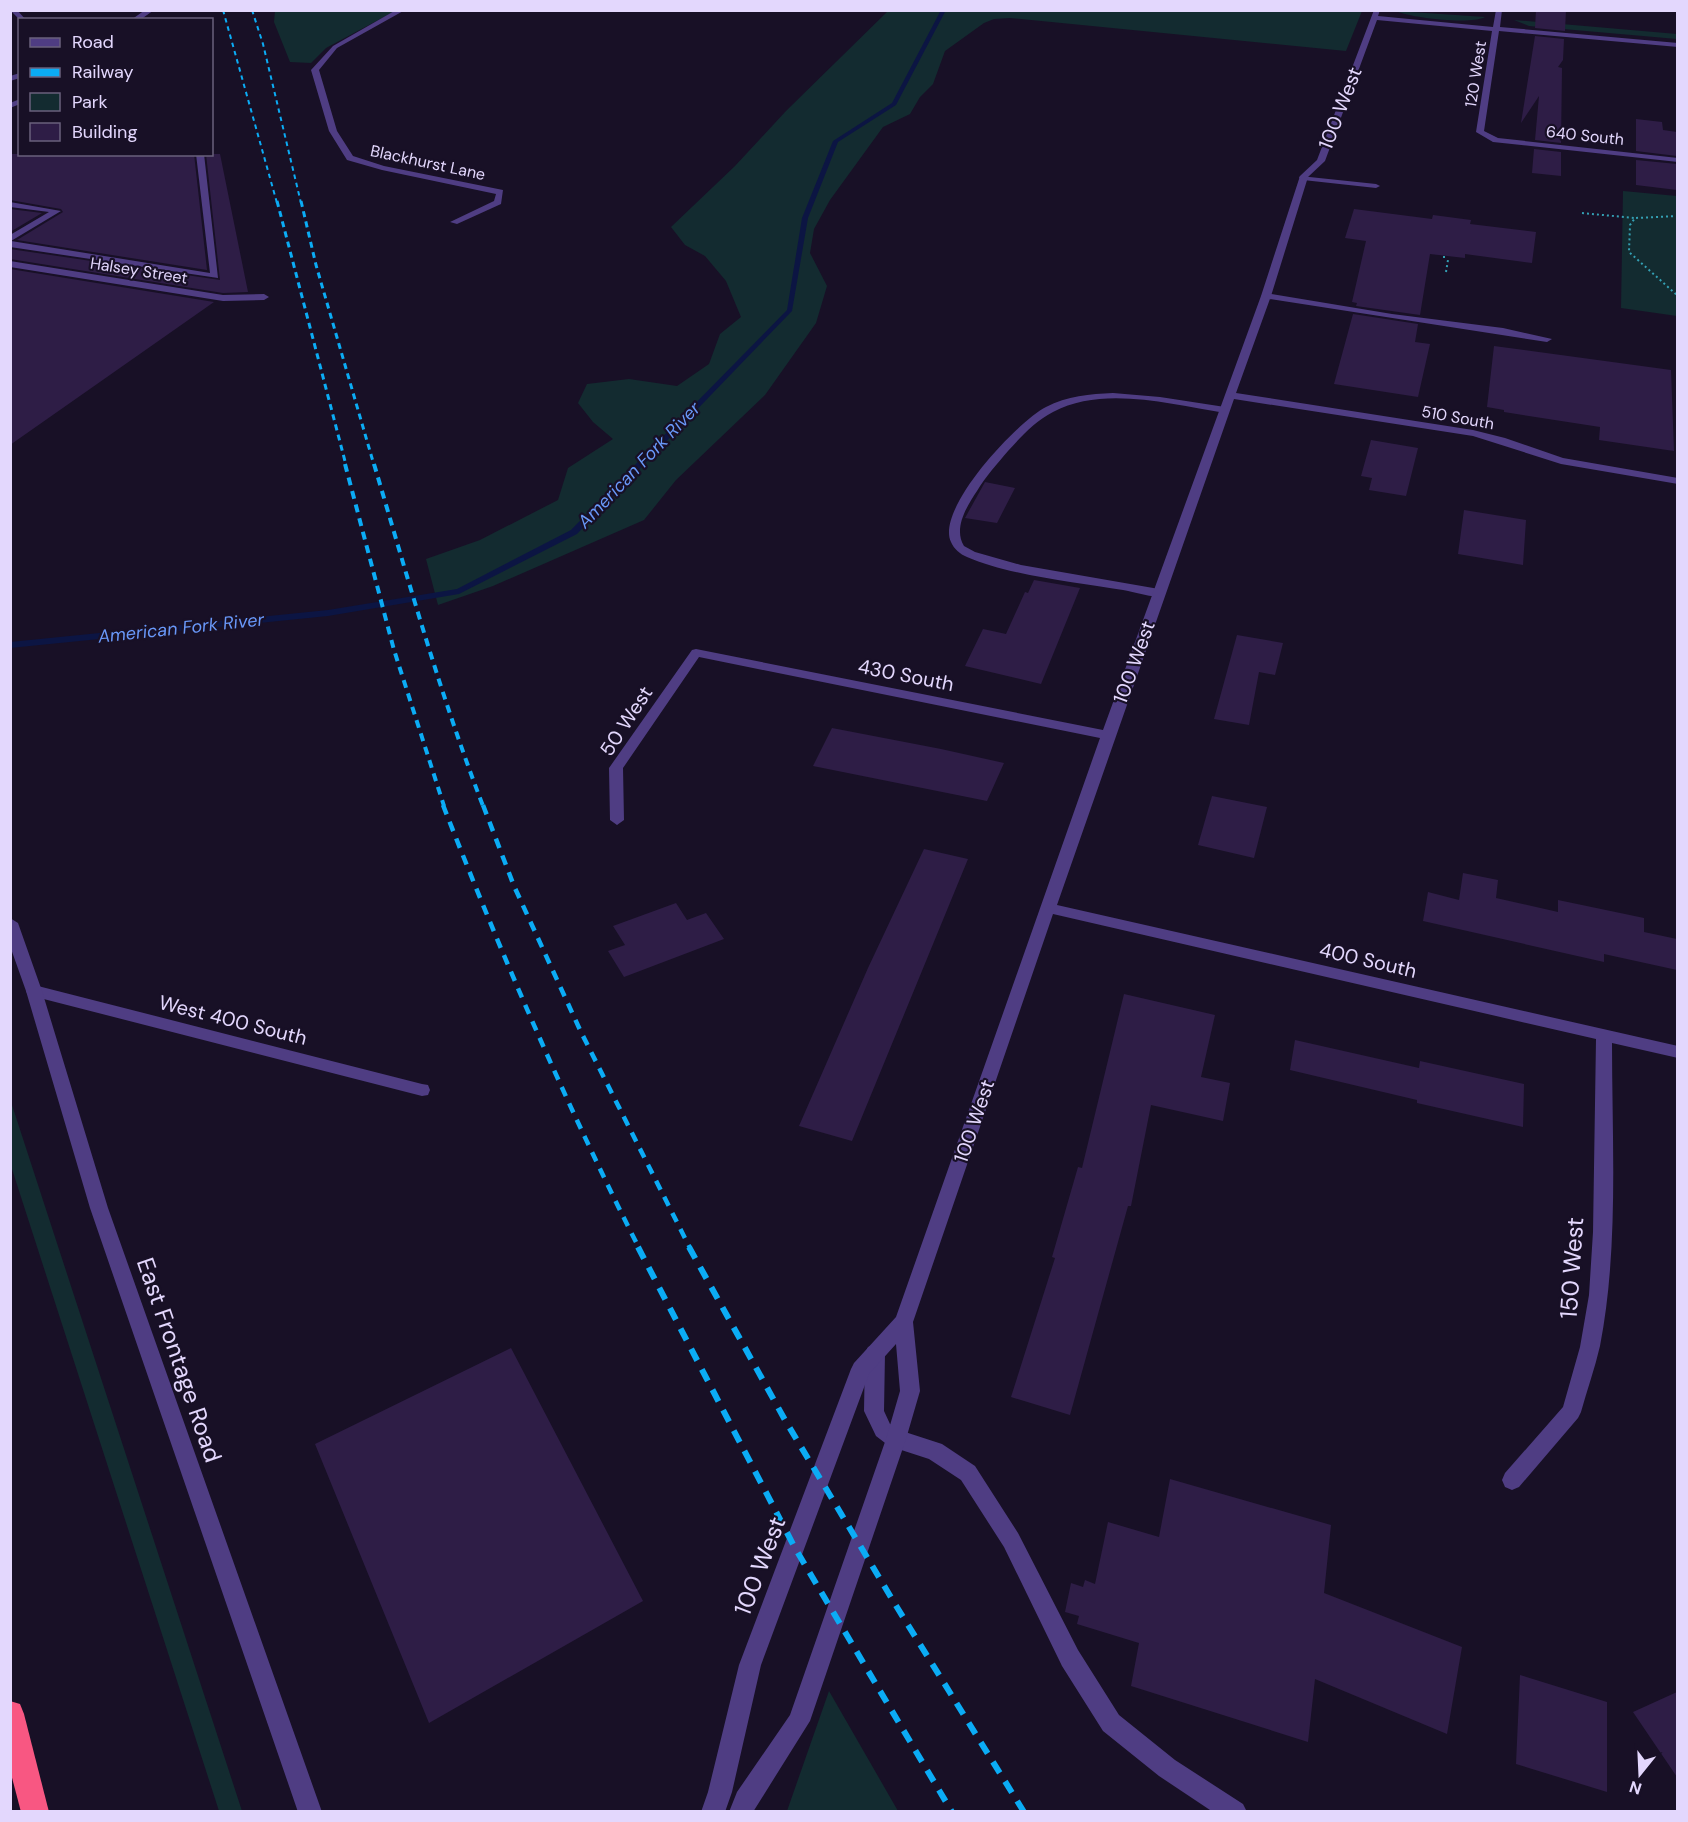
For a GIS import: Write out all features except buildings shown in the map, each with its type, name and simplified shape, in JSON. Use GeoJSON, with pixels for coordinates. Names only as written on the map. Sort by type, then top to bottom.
{"type":"FeatureCollection","features":[{"type":"Feature","properties":{"kind":"highway"},"geometry":{"type":"LineString","coordinates":[[10,1714],[35,1812]]}},
{"type":"Feature","properties":{"kind":"street"},"geometry":{"type":"LineString","coordinates":[[138,18],[151,10]]}},
{"type":"Feature","properties":{"kind":"street"},"geometry":{"type":"LineString","coordinates":[[138,18],[159,10]]}},
{"type":"Feature","properties":{"kind":"street","name":"Blackhurst Lane"},"geometry":{"type":"LineString","coordinates":[[402,10],[335,47],[315,70],[333,131],[350,158],[382,168],[500,192],[498,202],[454,222]]}},
{"type":"Feature","properties":{"kind":"street","name":"120 West"},"geometry":{"type":"LineString","coordinates":[[1489,138],[1480,132],[1480,127],[1499,10]]}},
{"type":"Feature","properties":{"kind":"street"},"geometry":{"type":"LineString","coordinates":[[1376,14],[1496,29],[1677,45]]}},
{"type":"Feature","properties":{"kind":"street","name":"100 West"},"geometry":{"type":"LineString","coordinates":[[713,1812],[720,1792],[750,1665],[861,1369],[903,1322],[1158,593],[1266,296],[1303,178],[1321,161],[1376,14]]}},
{"type":"Feature","properties":{"kind":"street","name":"640 South"},"geometry":{"type":"LineString","coordinates":[[1489,138],[1677,160]]}},
{"type":"Feature","properties":{"kind":"street"},"geometry":{"type":"LineString","coordinates":[[10,244],[215,276],[200,156]]}},
{"type":"Feature","properties":{"kind":"street"},"geometry":{"type":"LineString","coordinates":[[1303,178],[1376,186]]}},
{"type":"Feature","properties":{"kind":"street"},"geometry":{"type":"LineString","coordinates":[[10,204],[57,211],[10,239]]}},
{"type":"Feature","properties":{"kind":"street","name":"Halsey Street"},"geometry":{"type":"LineString","coordinates":[[10,264],[223,298],[264,297]]}},
{"type":"Feature","properties":{"kind":"street"},"geometry":{"type":"LineString","coordinates":[[1266,296],[1335,305],[1370,313],[1505,330],[1547,339]]}},
{"type":"Feature","properties":{"kind":"street","name":"510 South"},"geometry":{"type":"LineString","coordinates":[[1230,395],[1473,433],[1561,461],[1677,481]]}},
{"type":"Feature","properties":{"kind":"street"},"geometry":{"type":"LineString","coordinates":[[1158,593],[978,558],[961,549],[954,537],[955,522],[976,481],[1028,424],[1052,408],[1077,400],[1111,396],[1225,410]]}},
{"type":"Feature","properties":{"kind":"street","name":"430 South"},"geometry":{"type":"LineString","coordinates":[[696,653],[1108,735]]}},
{"type":"Feature","properties":{"kind":"street","name":"50 West"},"geometry":{"type":"LineString","coordinates":[[617,820],[616,768],[696,653]]}},
{"type":"Feature","properties":{"kind":"street","name":"400 South"},"geometry":{"type":"LineString","coordinates":[[1048,908],[1677,1052]]}},
{"type":"Feature","properties":{"kind":"street","name":"East Frontage Road"},"geometry":{"type":"LineString","coordinates":[[10,922],[34,991],[99,1208],[310,1812]]}},
{"type":"Feature","properties":{"kind":"street","name":"West 400 South"},"geometry":{"type":"LineString","coordinates":[[34,991],[423,1090]]}},
{"type":"Feature","properties":{"kind":"street","name":"150 West"},"geometry":{"type":"LineString","coordinates":[[1512,1480],[1571,1412],[1590,1347],[1598,1295],[1602,1232],[1604,1035]]}},
{"type":"Feature","properties":{"kind":"street","name":"100 West"},"geometry":{"type":"LineString","coordinates":[[741,1812],[745,1800],[799,1721],[896,1439],[910,1390],[903,1322]]}},
{"type":"Feature","properties":{"kind":"street"},"geometry":{"type":"LineString","coordinates":[[875,1353],[874,1411],[883,1430],[896,1439],[935,1451],[968,1473],[1011,1540],[1070,1658],[1111,1723],[1167,1768],[1235,1812]]}},
{"type":"Feature","properties":{"kind":"path"},"geometry":{"type":"LineString","coordinates":[[1582,213],[1635,218],[1677,216]]}},
{"type":"Feature","properties":{"kind":"path"},"geometry":{"type":"LineString","coordinates":[[1635,218],[1630,225],[1629,252],[1677,296]]}},
{"type":"Feature","properties":{"kind":"path"},"geometry":{"type":"LineString","coordinates":[[1445,258],[1446,272]]}},
{"type":"Feature","properties":{"kind":"green space"},"geometry":{"type":"Polygon","coordinates":[[[275,11],[395,11],[326,48],[311,63],[290,62],[274,22],[275,11]]]}},
{"type":"Feature","properties":{"kind":"green space"},"geometry":{"type":"Polygon","coordinates":[[[888,11],[1362,11],[1346,51],[1010,18],[994,19],[984,23],[945,51],[933,84],[920,97],[910,114],[883,127],[830,200],[814,229],[810,253],[827,286],[816,323],[765,395],[676,480],[644,520],[493,586],[438,605],[426,559],[480,540],[558,500],[568,468],[613,439],[593,422],[578,403],[587,384],[629,379],[677,386],[709,364],[720,334],[741,317],[726,281],[705,256],[685,245],[671,227],[735,166],[786,111],[888,11]]]}},
{"type":"Feature","properties":{"kind":"green space"},"geometry":{"type":"Polygon","coordinates":[[[1396,11],[1485,17],[1441,20],[1396,11]]]}},
{"type":"Feature","properties":{"kind":"green space"},"geometry":{"type":"Polygon","coordinates":[[[1514,20],[1677,34],[1677,39],[1529,26],[1514,20]]]}},
{"type":"Feature","properties":{"kind":"green space"},"geometry":{"type":"Polygon","coordinates":[[[1623,191],[1677,196],[1677,316],[1621,308],[1623,191]]]}},
{"type":"Feature","properties":{"kind":"green space"},"geometry":{"type":"Polygon","coordinates":[[[11,1102],[242,1811],[219,1811],[11,1166],[11,1102]]]}},
{"type":"Feature","properties":{"kind":"green space"},"geometry":{"type":"Polygon","coordinates":[[[829,1691],[898,1811],[787,1811],[829,1691]]]}},
{"type":"Feature","properties":{"kind":"waterway","name":"American Fork River"},"geometry":{"type":"LineString","coordinates":[[10,645],[328,613],[459,591],[574,532],[790,310],[805,218],[836,141],[894,104],[944,10]]}},
{"type":"Feature","properties":{"kind":"railway"},"geometry":{"type":"LineString","coordinates":[[223,10],[277,203]]}},
{"type":"Feature","properties":{"kind":"railway"},"geometry":{"type":"LineString","coordinates":[[252,10],[263,44],[301,203]]}},
{"type":"Feature","properties":{"kind":"railway"},"geometry":{"type":"LineString","coordinates":[[277,201],[346,465]]}},
{"type":"Feature","properties":{"kind":"railway"},"geometry":{"type":"LineString","coordinates":[[301,201],[316,265],[374,465]]}},
{"type":"Feature","properties":{"kind":"railway"},"geometry":{"type":"LineString","coordinates":[[345,464],[394,650],[444,806]]}},
{"type":"Feature","properties":{"kind":"railway"},"geometry":{"type":"LineString","coordinates":[[374,464],[439,679],[483,806]]}},
{"type":"Feature","properties":{"kind":"railway"},"geometry":{"type":"LineString","coordinates":[[443,805],[536,1029],[639,1248]]}},
{"type":"Feature","properties":{"kind":"railway"},"geometry":{"type":"LineString","coordinates":[[483,805],[514,886],[581,1032],[690,1248]]}},
{"type":"Feature","properties":{"kind":"railway"},"geometry":{"type":"LineString","coordinates":[[638,1247],[795,1548],[952,1812]]}},
{"type":"Feature","properties":{"kind":"railway"},"geometry":{"type":"LineString","coordinates":[[689,1247],[785,1420],[895,1604],[1024,1812]]}}]}
